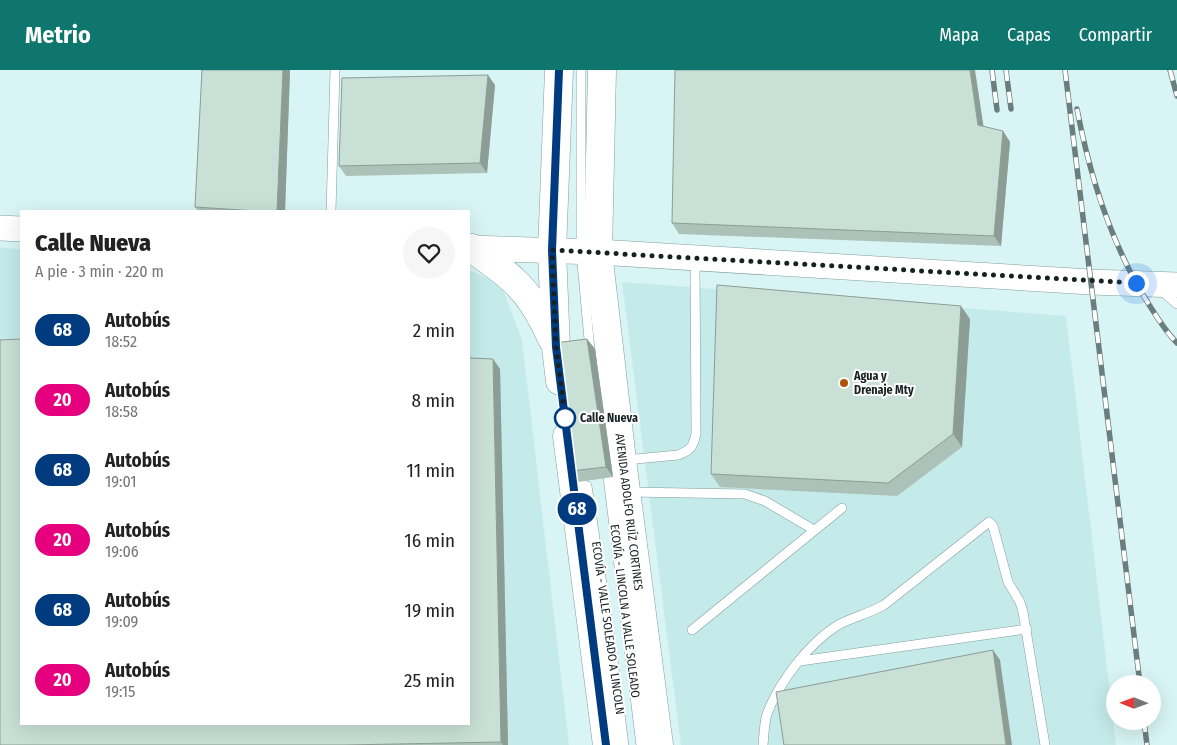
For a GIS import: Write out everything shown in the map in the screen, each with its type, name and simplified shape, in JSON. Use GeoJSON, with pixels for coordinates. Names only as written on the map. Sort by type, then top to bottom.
{"type":"FeatureCollection","features":[{"type":"Feature","properties":{"kind":"main road","name":"AVENIDA ADOLFO RUÍZ CORTINES"},"geometry":{"type":"LineString","coordinates":[[563,70],[571,251],[619,476],[658,745]]}},
{"type":"Feature","properties":{"kind":"main road","name":"AVENIDA ADOLFO RUÍZ CORTINES"},"geometry":{"type":"LineString","coordinates":[[602,70],[556,347],[606,745]]}},
{"type":"Feature","properties":{"kind":"main road"},"geometry":{"type":"LineString","coordinates":[[470,248],[513,280],[544,320],[556,347]]}},
{"type":"Feature","properties":{"kind":"street"},"geometry":{"type":"LineString","coordinates":[[0,228],[20,229]]}},
{"type":"Feature","properties":{"kind":"street"},"geometry":{"type":"LineString","coordinates":[[470,248],[571,251],[1091,282],[1165,284]]}},
{"type":"Feature","properties":{"kind":"lane"},"geometry":{"type":"LineString","coordinates":[[331,210],[335,70]]}},
{"type":"Feature","properties":{"kind":"lane"},"geometry":{"type":"LineString","coordinates":[[571,251],[590,350]]}},
{"type":"Feature","properties":{"kind":"lane"},"geometry":{"type":"LineString","coordinates":[[619,476],[686,452],[693,446],[696,434],[695,258]]}},
{"type":"Feature","properties":{"kind":"lane"},"geometry":{"type":"LineString","coordinates":[[1165,284],[1177,304]]}},
{"type":"Feature","properties":{"kind":"lane"},"geometry":{"type":"LineString","coordinates":[[619,476],[745,494],[765,501],[814,530]]}},
{"type":"Feature","properties":{"kind":"lane","name":"ECOVÍA - LINCOLN A VALLE SOLEADO"},"geometry":{"type":"LineString","coordinates":[[619,476],[641,745]]}},
{"type":"Feature","properties":{"kind":"lane","name":"ECOVÍA - VALLE SOLEADO A LINCOLN"},"geometry":{"type":"LineString","coordinates":[[586,480],[624,745]]}},
{"type":"Feature","properties":{"kind":"lane"},"geometry":{"type":"LineString","coordinates":[[692,630],[842,508]]}},
{"type":"Feature","properties":{"kind":"lane"},"geometry":{"type":"LineString","coordinates":[[763,745],[767,716],[783,681],[824,635],[840,624],[874,611],[884,605],[988,522],[993,526],[1008,582],[1020,602],[1027,629],[1045,745]]}},
{"type":"Feature","properties":{"kind":"lane"},"geometry":{"type":"LineString","coordinates":[[800,662],[1027,629]]}},
{"type":"Feature","properties":{"kind":"shaded area"},"geometry":{"type":"Polygon","coordinates":[[[0,248],[20,249],[20,725],[470,725],[470,270],[501,285],[522,340],[569,745],[0,745],[0,248]]]}},
{"type":"Feature","properties":{"kind":"shaded area"},"geometry":{"type":"Polygon","coordinates":[[[622,282],[1066,316],[1108,675],[1106,675],[1106,730],[1114,730],[1116,745],[681,745],[622,282]]]}},
{"type":"Feature","properties":{"kind":"building"},"geometry":{"type":"Polygon","coordinates":[[[202,70],[283,70],[277,210],[195,207],[202,70]]]}},
{"type":"Feature","properties":{"kind":"building"},"geometry":{"type":"Polygon","coordinates":[[[675,70],[970,70],[978,125],[1003,131],[994,236],[672,223],[675,70]]]}},
{"type":"Feature","properties":{"kind":"building"},"geometry":{"type":"Polygon","coordinates":[[[488,75],[480,163],[339,166],[342,78],[488,75]]]}},
{"type":"Feature","properties":{"kind":"building","name":"Agua y Drenaje Mty"},"geometry":{"type":"Polygon","coordinates":[[[717,285],[961,306],[953,434],[888,483],[711,474],[717,285]]]}},
{"type":"Feature","properties":{"kind":"building"},"geometry":{"type":"Polygon","coordinates":[[[20,339],[20,725],[470,725],[470,358],[493,359],[501,742],[345,745],[0,745],[0,340],[20,339]]]}},
{"type":"Feature","properties":{"kind":"building","name":"Calle Nueva"},"geometry":{"type":"Polygon","coordinates":[[[587,339],[606,467],[571,471],[554,343],[587,339]]]}},
{"type":"Feature","properties":{"kind":"building"},"geometry":{"type":"Polygon","coordinates":[[[993,650],[1006,745],[784,745],[776,692],[993,650]]]}},
{"type":"Feature","properties":{"kind":"railway"},"geometry":{"type":"LineString","coordinates":[[992,70],[997,110]]}},
{"type":"Feature","properties":{"kind":"railway"},"geometry":{"type":"LineString","coordinates":[[1006,70],[1011,109]]}},
{"type":"Feature","properties":{"kind":"railway"},"geometry":{"type":"LineString","coordinates":[[1065,70],[1139,675]]}},
{"type":"Feature","properties":{"kind":"railway"},"geometry":{"type":"LineString","coordinates":[[1170,70],[1177,96]]}},
{"type":"Feature","properties":{"kind":"railway"},"geometry":{"type":"LineString","coordinates":[[1077,109],[1095,185],[1113,234],[1135,281],[1165,329],[1177,343]]}},
{"type":"Feature","properties":{"kind":"railway"},"geometry":{"type":"LineString","coordinates":[[1145,730],[1147,745]]}},
{"type":"Feature","properties":{"kind":"bus line","name":"68"},"geometry":{"type":"LineString","coordinates":[[559,70],[552,250],[556,347],[606,745]]}},
{"type":"Feature","properties":{"kind":"place","name":"Agua y Drenaje Mty"},"geometry":{"type":"Point","coordinates":[844,383]}},
{"type":"Feature","properties":{"kind":"place","name":"Calle Nueva"},"geometry":{"type":"Point","coordinates":[565,418]}},
{"type":"Feature","properties":{"kind":"route"},"geometry":{"type":"LineString","coordinates":[[565,418],[566,423],[556,347],[552,250],[1091,282],[1136,283]]}}]}
